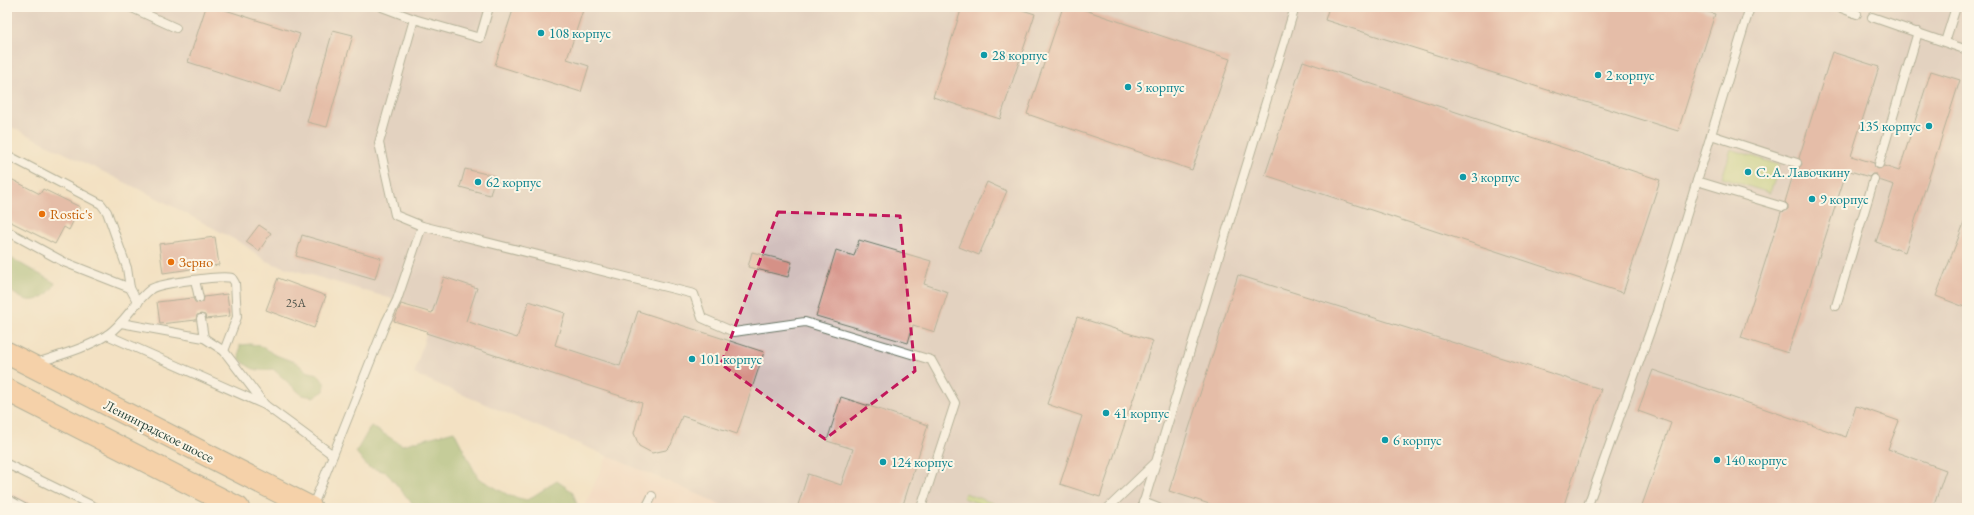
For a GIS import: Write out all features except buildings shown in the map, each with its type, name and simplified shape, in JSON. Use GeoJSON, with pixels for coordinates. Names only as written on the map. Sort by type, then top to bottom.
{"type":"FeatureCollection","features":[{"type":"Feature","properties":{"kind":"highway","name":"Ленинградское шоссе"},"geometry":{"type":"LineString","coordinates":[[7,353],[311,508]]}},
{"type":"Feature","properties":{"kind":"highway"},"geometry":{"type":"LineString","coordinates":[[7,390],[238,508]]}},
{"type":"Feature","properties":{"kind":"lane"},"geometry":{"type":"LineString","coordinates":[[130,7],[176,28]]}},
{"type":"Feature","properties":{"kind":"lane"},"geometry":{"type":"LineString","coordinates":[[382,7],[414,19],[480,38],[489,7]]}},
{"type":"Feature","properties":{"kind":"lane"},"geometry":{"type":"LineString","coordinates":[[1158,508],[1143,505],[1295,7]]}},
{"type":"Feature","properties":{"kind":"lane"},"geometry":{"type":"LineString","coordinates":[[1587,508],[1657,312],[1750,7]]}},
{"type":"Feature","properties":{"kind":"lane"},"geometry":{"type":"LineString","coordinates":[[1839,7],[1857,14]]}},
{"type":"Feature","properties":{"kind":"lane"},"geometry":{"type":"LineString","coordinates":[[1945,42],[1956,7]]}},
{"type":"Feature","properties":{"kind":"lane"},"geometry":{"type":"LineString","coordinates":[[1872,17],[1967,50]]}},
{"type":"Feature","properties":{"kind":"lane"},"geometry":{"type":"LineString","coordinates":[[414,19],[379,143],[395,215],[422,226],[694,294],[702,318],[734,332],[805,322],[932,360],[955,403],[921,508]]}},
{"type":"Feature","properties":{"kind":"lane"},"geometry":{"type":"LineString","coordinates":[[1879,164],[1918,32]]}},
{"type":"Feature","properties":{"kind":"lane"},"geometry":{"type":"LineString","coordinates":[[1711,135],[1797,164]]}},
{"type":"Feature","properties":{"kind":"lane"},"geometry":{"type":"LineString","coordinates":[[7,155],[101,204],[107,212],[127,268],[130,288],[138,303]]}},
{"type":"Feature","properties":{"kind":"lane"},"geometry":{"type":"LineString","coordinates":[[1836,306],[1874,179]]}},
{"type":"Feature","properties":{"kind":"lane"},"geometry":{"type":"LineString","coordinates":[[1697,181],[1783,207]]}},
{"type":"Feature","properties":{"kind":"lane"},"geometry":{"type":"LineString","coordinates":[[311,508],[386,322],[397,300],[422,226]]}},
{"type":"Feature","properties":{"kind":"lane"},"geometry":{"type":"LineString","coordinates":[[7,231],[64,262],[130,288]]}},
{"type":"Feature","properties":{"kind":"lane"},"geometry":{"type":"LineString","coordinates":[[29,365],[84,347],[107,335],[121,323],[153,288],[227,276],[232,278],[235,283],[237,317],[224,351]]}},
{"type":"Feature","properties":{"kind":"lane"},"geometry":{"type":"LineString","coordinates":[[195,280],[199,298]]}},
{"type":"Feature","properties":{"kind":"lane"},"geometry":{"type":"LineString","coordinates":[[201,319],[204,338]]}},
{"type":"Feature","properties":{"kind":"lane"},"geometry":{"type":"LineString","coordinates":[[121,323],[204,338],[224,351],[266,405]]}},
{"type":"Feature","properties":{"kind":"lane"},"geometry":{"type":"LineString","coordinates":[[107,335],[266,405],[333,455]]}},
{"type":"Feature","properties":{"kind":"lane"},"geometry":{"type":"LineString","coordinates":[[1108,508],[1156,462]]}},
{"type":"Feature","properties":{"kind":"lane"},"geometry":{"type":"LineString","coordinates":[[7,464],[97,508]]}},
{"type":"Feature","properties":{"kind":"lane"},"geometry":{"type":"LineString","coordinates":[[646,508],[652,496]]}},
{"type":"Feature","properties":{"kind":"lane"},"geometry":{"type":"LineString","coordinates":[[7,499],[24,508]]}},
{"type":"Feature","properties":{"kind":"highlighted area"},"geometry":{"type":"Polygon","coordinates":[[[778,212],[900,216],[915,371],[825,439],[721,364],[778,212]]]}},
{"type":"Feature","properties":{"kind":"shaded area"},"geometry":{"type":"Polygon","coordinates":[[[7,7],[1967,7],[1967,508],[726,508],[702,496],[414,374],[433,311],[266,261],[243,244],[155,197],[7,125],[7,7]]]}},
{"type":"Feature","properties":{"kind":"shaded area"},"geometry":{"type":"Polygon","coordinates":[[[607,456],[702,496],[726,508],[584,508],[607,456]]]}},
{"type":"Feature","properties":{"kind":"shaded area"},"geometry":{"type":"Polygon","coordinates":[[[7,490],[42,508],[7,508],[7,490]]]}},
{"type":"Feature","properties":{"kind":"green space"},"geometry":{"type":"Polygon","coordinates":[[[1731,149],[1779,165],[1770,193],[1722,178],[1731,149]]]}},
{"type":"Feature","properties":{"kind":"green space"},"geometry":{"type":"Polygon","coordinates":[[[7,256],[55,283],[53,287],[43,297],[34,300],[24,299],[15,294],[7,288],[7,256]]]}},
{"type":"Feature","properties":{"kind":"green space"},"geometry":{"type":"Polygon","coordinates":[[[251,344],[264,347],[273,354],[297,363],[306,371],[318,374],[325,384],[324,391],[314,397],[302,395],[273,369],[259,370],[251,368],[239,358],[240,345],[251,344]]]}},
{"type":"Feature","properties":{"kind":"green space"},"geometry":{"type":"Polygon","coordinates":[[[371,426],[402,445],[454,431],[478,478],[510,496],[527,500],[557,481],[573,492],[578,508],[420,508],[410,501],[386,472],[368,467],[356,452],[371,426]]]}},
{"type":"Feature","properties":{"kind":"green space"},"geometry":{"type":"Polygon","coordinates":[[[965,493],[1006,508],[991,508],[963,498],[965,493]]]}},
{"type":"Feature","properties":{"kind":"place","name":"108 корпус"},"geometry":{"type":"Point","coordinates":[541,33]}},
{"type":"Feature","properties":{"kind":"place","name":"28 корпус"},"geometry":{"type":"Point","coordinates":[984,55]}},
{"type":"Feature","properties":{"kind":"place","name":"2 корпус"},"geometry":{"type":"Point","coordinates":[1598,75]}},
{"type":"Feature","properties":{"kind":"place","name":"5 корпус"},"geometry":{"type":"Point","coordinates":[1128,87]}},
{"type":"Feature","properties":{"kind":"place","name":"135 корпус"},"geometry":{"type":"Point","coordinates":[1929,126]}},
{"type":"Feature","properties":{"kind":"place","name":"С. А. Лавочкину"},"geometry":{"type":"Point","coordinates":[1748,172]}},
{"type":"Feature","properties":{"kind":"place","name":"3 корпус"},"geometry":{"type":"Point","coordinates":[1463,177]}},
{"type":"Feature","properties":{"kind":"place","name":"62 корпус"},"geometry":{"type":"Point","coordinates":[478,182]}},
{"type":"Feature","properties":{"kind":"place","name":"9 корпус"},"geometry":{"type":"Point","coordinates":[1812,199]}},
{"type":"Feature","properties":{"kind":"place","name":"Rostic's"},"geometry":{"type":"Point","coordinates":[42,214]}},
{"type":"Feature","properties":{"kind":"place","name":"Зерно"},"geometry":{"type":"Point","coordinates":[171,262]}},
{"type":"Feature","properties":{"kind":"place","name":"101 корпус"},"geometry":{"type":"Point","coordinates":[692,359]}},
{"type":"Feature","properties":{"kind":"place","name":"41 корпус"},"geometry":{"type":"Point","coordinates":[1106,413]}},
{"type":"Feature","properties":{"kind":"place","name":"6 корпус"},"geometry":{"type":"Point","coordinates":[1385,440]}},
{"type":"Feature","properties":{"kind":"place","name":"140 корпус"},"geometry":{"type":"Point","coordinates":[1717,460]}},
{"type":"Feature","properties":{"kind":"place","name":"124 корпус"},"geometry":{"type":"Point","coordinates":[883,462]}}]}
